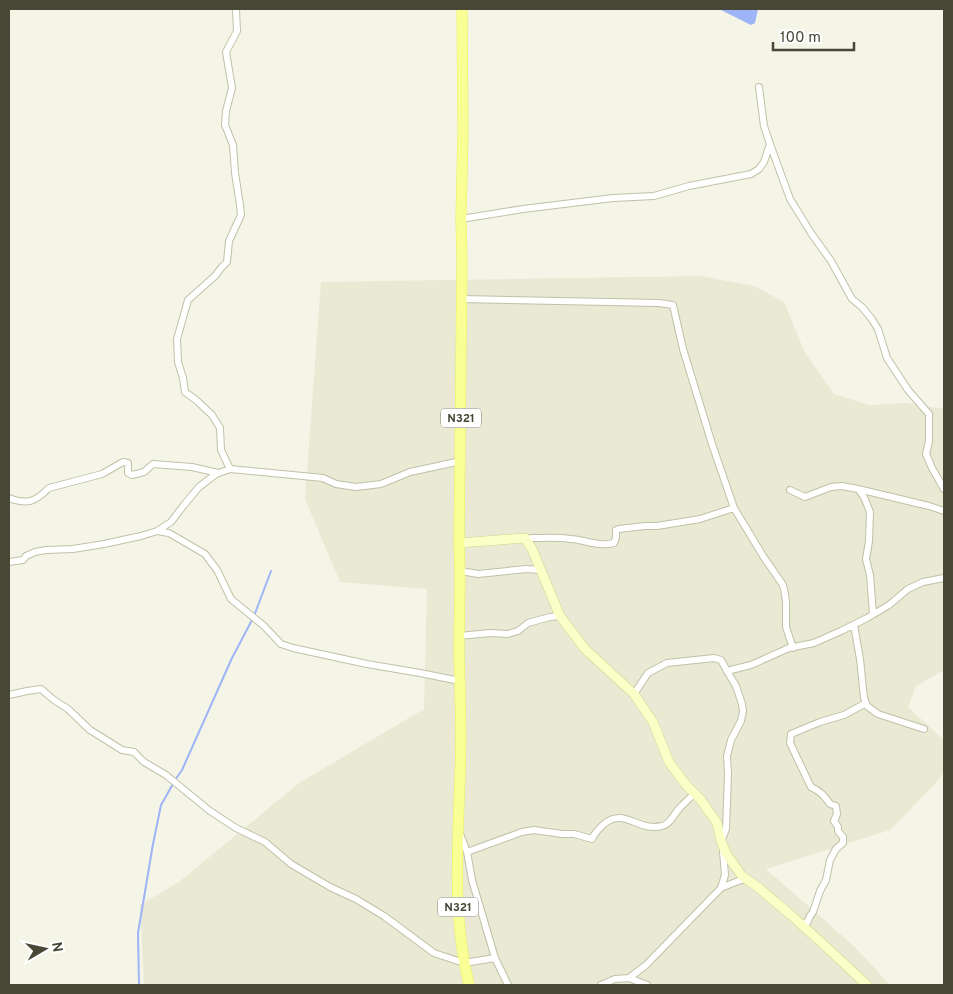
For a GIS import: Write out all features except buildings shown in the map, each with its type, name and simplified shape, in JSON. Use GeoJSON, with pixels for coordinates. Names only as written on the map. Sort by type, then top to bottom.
{"type":"FeatureCollection","features":[{"type":"Feature","properties":{"kind":"main road","name":"N321"},"geometry":{"type":"LineString","coordinates":[[462,9],[463,131],[458,897],[464,963],[469,985]]}},
{"type":"Feature","properties":{"kind":"street"},"geometry":{"type":"LineString","coordinates":[[230,469],[221,450],[220,428],[212,415],[185,392],[178,362],[177,339],[188,300],[215,276],[227,262],[229,242],[240,215],[233,146],[225,125],[226,111],[232,88],[226,52],[237,31],[236,9]]}},
{"type":"Feature","properties":{"kind":"street"},"geometry":{"type":"LineString","coordinates":[[759,87],[764,126],[790,199],[831,261],[852,299],[862,307],[878,329],[887,358],[908,390],[929,414],[929,441],[926,454],[944,489]]}},
{"type":"Feature","properties":{"kind":"street"},"geometry":{"type":"LineString","coordinates":[[461,219],[613,198],[654,196],[689,186],[751,174],[764,162],[770,144]]}},
{"type":"Feature","properties":{"kind":"street"},"geometry":{"type":"LineString","coordinates":[[461,300],[659,303],[674,305],[683,349],[734,508],[783,585],[786,602],[786,627],[793,648]]}},
{"type":"Feature","properties":{"kind":"street"},"geometry":{"type":"LineString","coordinates":[[9,562],[22,560],[35,552],[104,544],[157,531],[171,522],[199,487],[216,474],[230,469],[322,478],[336,484],[356,487],[381,484],[410,472],[461,461]]}},
{"type":"Feature","properties":{"kind":"street"},"geometry":{"type":"LineString","coordinates":[[9,498],[22,503],[33,501],[49,488],[102,474],[123,462],[128,463],[128,472],[132,475],[144,472],[154,464],[192,467],[219,473]]}},
{"type":"Feature","properties":{"kind":"street"},"geometry":{"type":"LineString","coordinates":[[790,490],[804,497],[831,487],[858,488],[944,511]]}},
{"type":"Feature","properties":{"kind":"street"},"geometry":{"type":"LineString","coordinates":[[858,488],[870,512],[869,542],[866,559],[870,575],[873,614]]}},
{"type":"Feature","properties":{"kind":"street"},"geometry":{"type":"LineString","coordinates":[[531,538],[572,538],[596,544],[608,544],[614,543],[616,530],[619,529],[657,526],[700,519],[734,508]]}},
{"type":"Feature","properties":{"kind":"street"},"geometry":{"type":"LineString","coordinates":[[157,531],[169,533],[205,554],[216,570],[231,599],[264,626],[281,644],[368,664],[460,681]]}},
{"type":"Feature","properties":{"kind":"street"},"geometry":{"type":"LineString","coordinates":[[459,543],[525,538],[532,549],[560,616],[585,649],[634,694],[653,722],[669,762],[677,774],[701,800],[717,823],[724,853],[725,875],[721,888]]}},
{"type":"Feature","properties":{"kind":"street"},"geometry":{"type":"LineString","coordinates":[[461,571],[478,574],[526,569],[541,570]]}},
{"type":"Feature","properties":{"kind":"street"},"geometry":{"type":"LineString","coordinates":[[727,671],[751,665],[789,648],[814,642],[854,625],[889,605],[908,589],[922,582],[944,578]]}},
{"type":"Feature","properties":{"kind":"street"},"geometry":{"type":"LineString","coordinates":[[460,636],[490,633],[508,634],[518,631],[528,623],[560,616]]}},
{"type":"Feature","properties":{"kind":"street"},"geometry":{"type":"LineString","coordinates":[[854,625],[864,686],[864,698],[867,706],[878,714],[924,729]]}},
{"type":"Feature","properties":{"kind":"street"},"geometry":{"type":"LineString","coordinates":[[634,694],[648,674],[670,662],[714,658],[721,660],[736,686],[743,711],[727,756],[726,829],[721,841]]}},
{"type":"Feature","properties":{"kind":"street"},"geometry":{"type":"LineString","coordinates":[[9,696],[41,689],[68,709],[90,730],[122,750],[134,752],[144,762],[166,775],[210,811],[236,828],[265,842],[291,864],[377,911],[434,953],[464,963],[495,958]]}},
{"type":"Feature","properties":{"kind":"street"},"geometry":{"type":"LineString","coordinates":[[800,924],[807,923],[813,912],[826,880],[830,860],[836,849],[843,843],[843,837],[838,832],[838,827],[834,821],[837,814],[836,806],[830,804],[825,796],[811,787],[790,743],[791,734],[820,722],[844,715],[866,703]]}},
{"type":"Feature","properties":{"kind":"street"},"geometry":{"type":"LineString","coordinates":[[467,852],[522,832],[534,830],[574,834],[592,839],[597,830],[609,820],[621,817],[646,827],[663,826],[668,824],[678,810],[694,794]]}},
{"type":"Feature","properties":{"kind":"street","name":"N321"},"geometry":{"type":"LineString","coordinates":[[458,827],[467,852],[472,880],[495,958],[508,985]]}},
{"type":"Feature","properties":{"kind":"street"},"geometry":{"type":"LineString","coordinates":[[721,841],[742,876],[759,888],[867,985]]}},
{"type":"Feature","properties":{"kind":"street"},"geometry":{"type":"LineString","coordinates":[[629,978],[646,965],[721,888],[744,879],[751,882]]}},
{"type":"Feature","properties":{"kind":"street"},"geometry":{"type":"LineString","coordinates":[[601,985],[615,979],[629,978],[647,985]]}},
{"type":"Feature","properties":{"kind":"shaded area"},"geometry":{"type":"Polygon","coordinates":[[[701,276],[754,286],[784,302],[805,353],[834,394],[869,405],[907,403],[944,409],[944,670],[916,686],[908,707],[944,740],[944,772],[935,784],[890,830],[766,869],[855,947],[890,985],[144,985],[140,905],[179,882],[299,783],[424,709],[427,589],[340,582],[305,499],[321,282],[701,276]]]}},
{"type":"Feature","properties":{"kind":"water"},"geometry":{"type":"Polygon","coordinates":[[[719,9],[758,9],[755,23],[751,25],[719,9]]]}},
{"type":"Feature","properties":{"kind":"waterway"},"geometry":{"type":"LineString","coordinates":[[254,616],[271,571]]}},
{"type":"Feature","properties":{"kind":"waterway"},"geometry":{"type":"LineString","coordinates":[[175,780],[182,770],[232,658],[252,620]]}},
{"type":"Feature","properties":{"kind":"waterway"},"geometry":{"type":"LineString","coordinates":[[139,985],[138,933],[153,844],[161,805],[173,784]]}}]}
